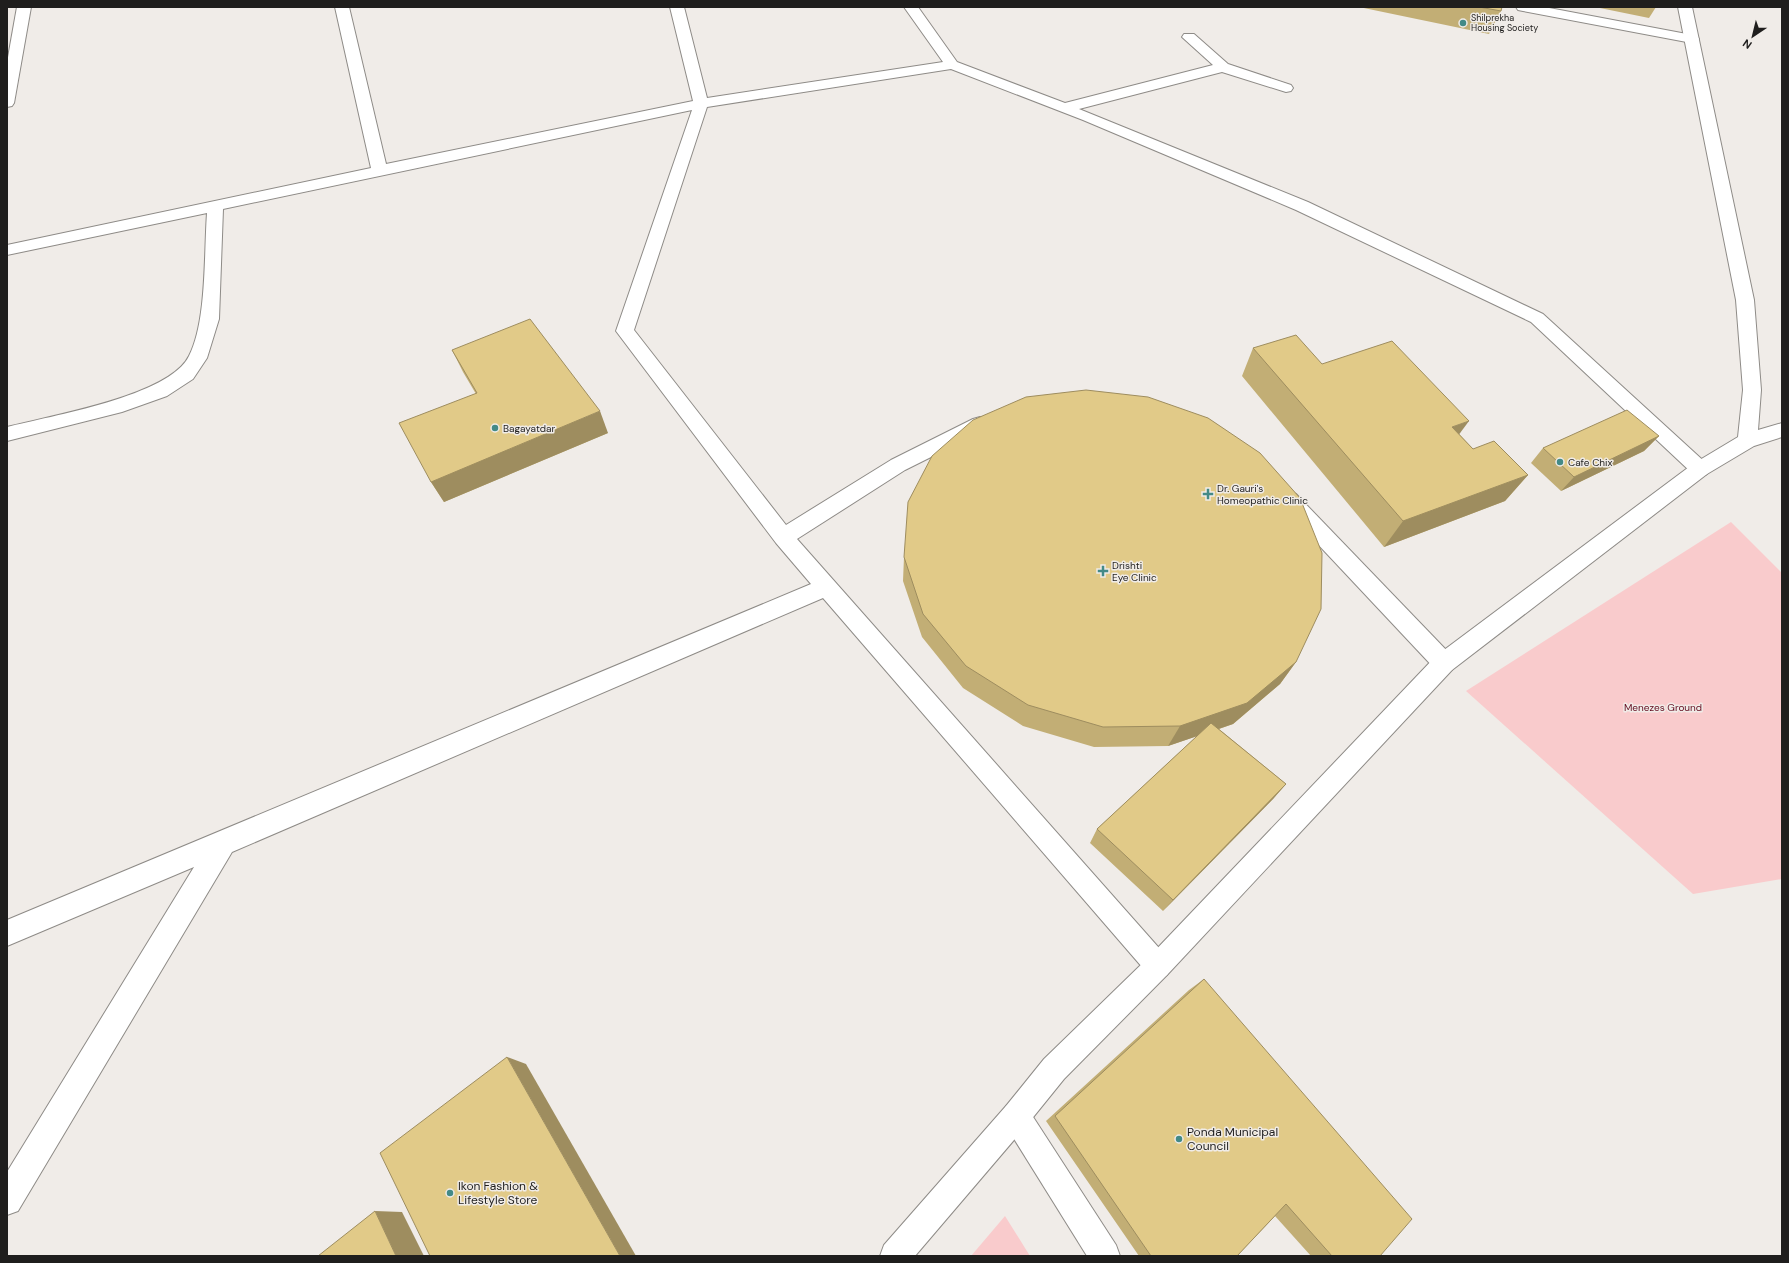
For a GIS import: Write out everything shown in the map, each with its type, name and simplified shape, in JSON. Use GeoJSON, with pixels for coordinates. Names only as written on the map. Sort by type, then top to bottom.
{"type":"FeatureCollection","features":[{"type":"Feature","properties":{"kind":"street"},"geometry":{"type":"LineString","coordinates":[[7,103],[24,7]]}},
{"type":"Feature","properties":{"kind":"street"},"geometry":{"type":"LineString","coordinates":[[342,7],[379,170]]}},
{"type":"Feature","properties":{"kind":"street"},"geometry":{"type":"LineString","coordinates":[[677,7],[701,104],[625,332],[783,537],[1158,966]]}},
{"type":"Feature","properties":{"kind":"street"},"geometry":{"type":"LineString","coordinates":[[911,7],[952,64]]}},
{"type":"Feature","properties":{"kind":"street"},"geometry":{"type":"LineString","coordinates":[[1524,7],[1692,40]]}},
{"type":"Feature","properties":{"kind":"street"},"geometry":{"type":"LineString","coordinates":[[1685,7],[1745,300],[1752,390],[1747,441]]}},
{"type":"Feature","properties":{"kind":"street"},"geometry":{"type":"LineString","coordinates":[[1189,37],[1223,67],[1286,88]]}},
{"type":"Feature","properties":{"kind":"street"},"geometry":{"type":"LineString","coordinates":[[7,250],[673,108],[952,64],[1064,108],[1302,206],[1537,318],[1700,469]]}},
{"type":"Feature","properties":{"kind":"street"},"geometry":{"type":"LineString","coordinates":[[1064,108],[1223,67]]}},
{"type":"Feature","properties":{"kind":"street"},"geometry":{"type":"LineString","coordinates":[[7,434],[114,407],[160,391],[186,374],[198,358],[210,319],[214,205]]}},
{"type":"Feature","properties":{"kind":"street"},"geometry":{"type":"LineString","coordinates":[[783,537],[898,465],[993,417]]}},
{"type":"Feature","properties":{"kind":"street"},"geometry":{"type":"LineString","coordinates":[[895,1256],[1016,1116],[1054,1068],[1158,966],[1444,663],[1700,469],[1747,441],[1782,430]]}},
{"type":"Feature","properties":{"kind":"street"},"geometry":{"type":"LineString","coordinates":[[1279,490],[1444,663]]}},
{"type":"Feature","properties":{"kind":"street"},"geometry":{"type":"LineString","coordinates":[[7,933],[827,587]]}},
{"type":"Feature","properties":{"kind":"street"},"geometry":{"type":"LineString","coordinates":[[7,1200],[223,843]]}},
{"type":"Feature","properties":{"kind":"street"},"geometry":{"type":"LineString","coordinates":[[1016,1116],[1105,1256]]}},
{"type":"Feature","properties":{"kind":"green space","name":"Menezes Ground"},"geometry":{"type":"Polygon","coordinates":[[[1731,522],[1782,573],[1782,879],[1693,894],[1466,691],[1731,522]]]}},
{"type":"Feature","properties":{"kind":"green space"},"geometry":{"type":"Polygon","coordinates":[[[1005,1216],[1030,1256],[971,1256],[1005,1216]]]}},
{"type":"Feature","properties":{"kind":"building"},"geometry":{"type":"Polygon","coordinates":[[[1479,7],[1502,7],[1501,11],[1479,7]]]}},
{"type":"Feature","properties":{"kind":"building"},"geometry":{"type":"Polygon","coordinates":[[[530,319],[600,411],[431,482],[399,423],[477,393],[452,350],[530,319]]]}},
{"type":"Feature","properties":{"kind":"building"},"geometry":{"type":"Polygon","coordinates":[[[1296,335],[1322,364],[1392,341],[1469,421],[1452,427],[1473,449],[1494,441],[1528,475],[1403,521],[1253,348],[1296,335]]]}},
{"type":"Feature","properties":{"kind":"building"},"geometry":{"type":"Polygon","coordinates":[[[1086,390],[1148,397],[1208,418],[1260,453],[1300,498],[1322,553],[1321,609],[1296,662],[1247,703],[1180,726],[1103,727],[1028,705],[966,666],[923,614],[904,557],[908,502],[932,456],[973,420],[1026,397],[1086,390]]]}},
{"type":"Feature","properties":{"kind":"building"},"geometry":{"type":"Polygon","coordinates":[[[1627,410],[1659,436],[1574,477],[1543,448],[1627,410]]]}},
{"type":"Feature","properties":{"kind":"building"},"geometry":{"type":"Polygon","coordinates":[[[1211,723],[1286,784],[1173,900],[1097,829],[1211,723]]]}},
{"type":"Feature","properties":{"kind":"building"},"geometry":{"type":"Polygon","coordinates":[[[1204,979],[1412,1219],[1380,1256],[1332,1256],[1286,1204],[1237,1256],[1151,1256],[1055,1116],[1204,979]]]}},
{"type":"Feature","properties":{"kind":"building"},"geometry":{"type":"Polygon","coordinates":[[[507,1057],[620,1256],[430,1256],[380,1153],[507,1057]]]}},
{"type":"Feature","properties":{"kind":"building"},"geometry":{"type":"Polygon","coordinates":[[[375,1211],[396,1256],[318,1256],[375,1211]]]}},
{"type":"Feature","properties":{"kind":"place","name":"Shilprekha Housing Society"},"geometry":{"type":"Point","coordinates":[1463,23]}},
{"type":"Feature","properties":{"kind":"place","name":"Bagayatdar"},"geometry":{"type":"Point","coordinates":[495,428]}},
{"type":"Feature","properties":{"kind":"place","name":"Cafe Chix"},"geometry":{"type":"Point","coordinates":[1560,462]}},
{"type":"Feature","properties":{"kind":"place","name":"Dr. Gauri's Homeopathic Clinic"},"geometry":{"type":"Point","coordinates":[1208,494]}},
{"type":"Feature","properties":{"kind":"place","name":"Drishti Eye Clinic"},"geometry":{"type":"Point","coordinates":[1103,571]}},
{"type":"Feature","properties":{"kind":"place","name":"Ponda Municipal Council"},"geometry":{"type":"Point","coordinates":[1179,1139]}},
{"type":"Feature","properties":{"kind":"place","name":"Ikon Fashion & Lifestyle Store"},"geometry":{"type":"Point","coordinates":[450,1193]}}]}
